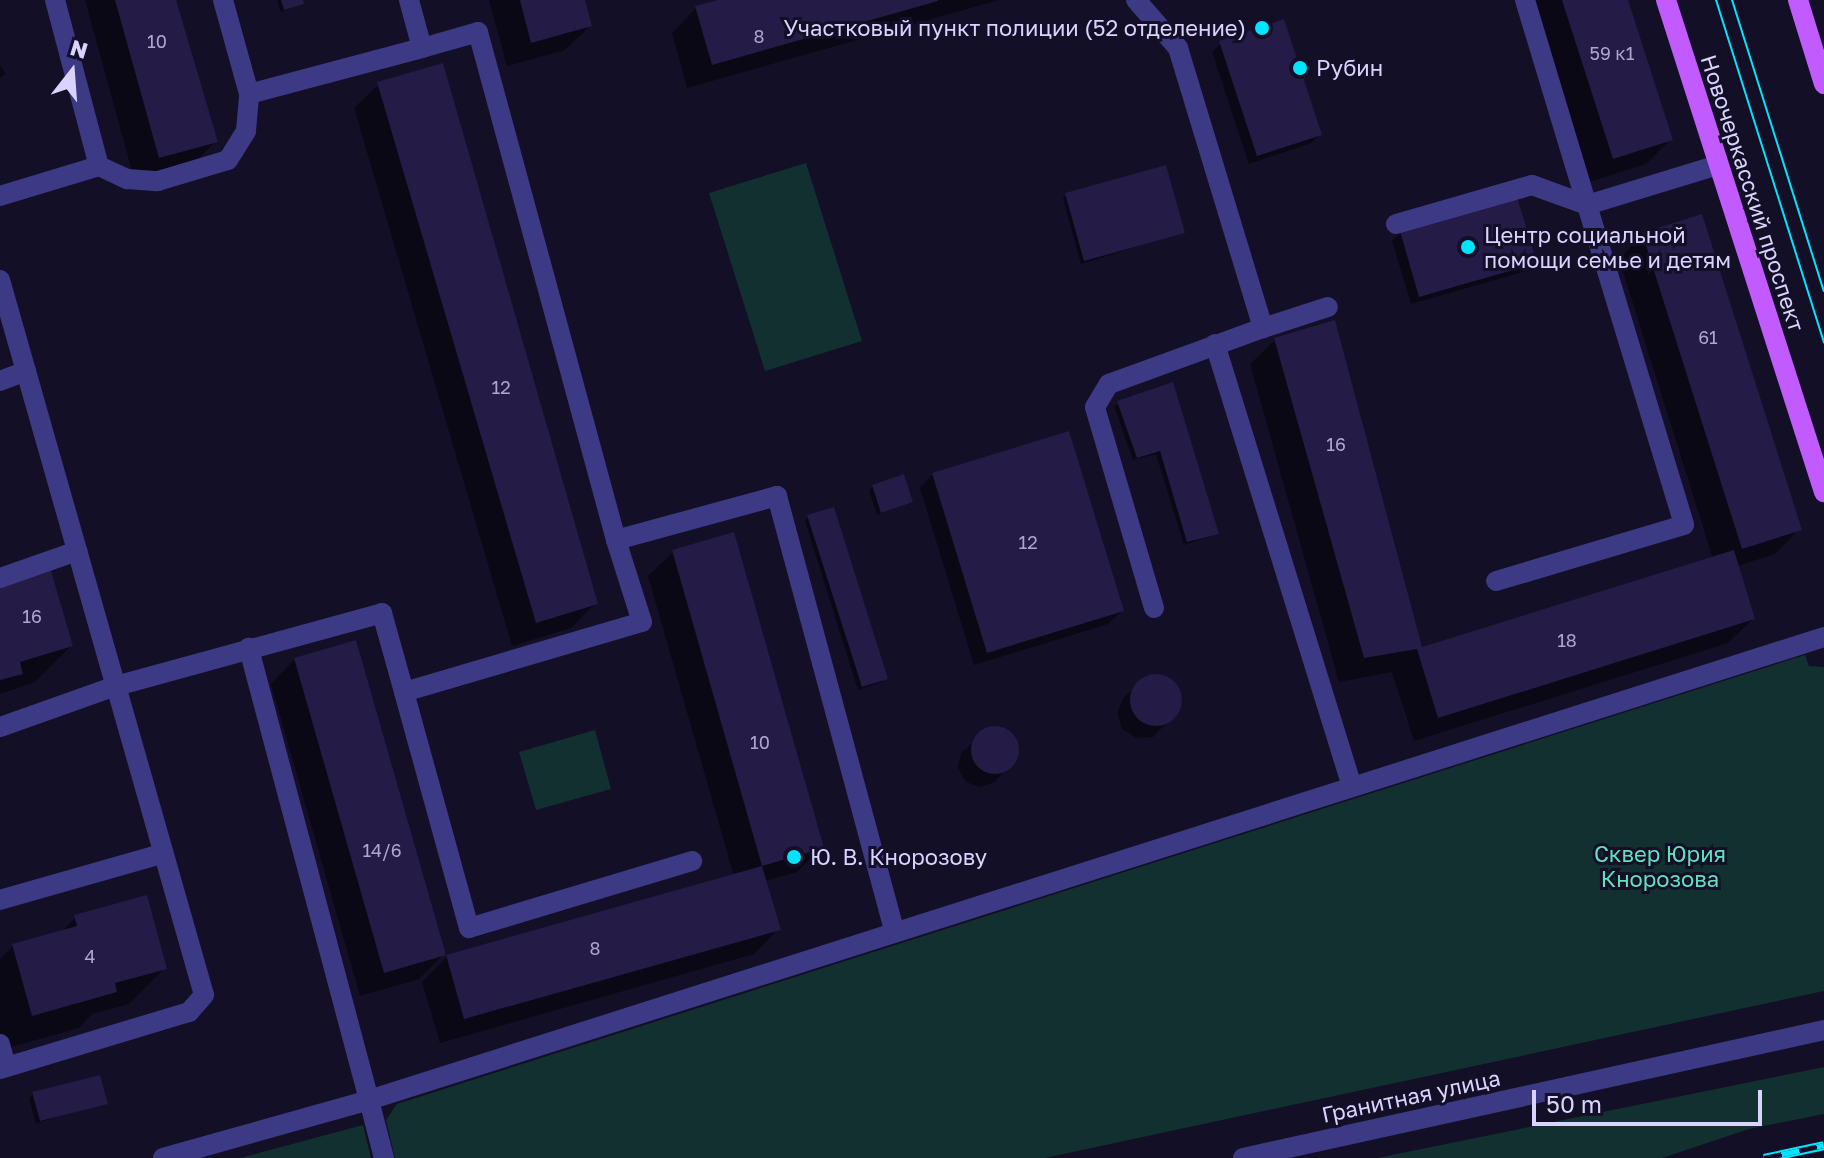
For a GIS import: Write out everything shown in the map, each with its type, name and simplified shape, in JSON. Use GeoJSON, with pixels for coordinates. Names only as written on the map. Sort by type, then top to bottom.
{"type":"FeatureCollection","features":[{"type":"Feature","properties":{"kind":"main road","name":"Новочеркасский проспект"},"geometry":{"type":"LineString","coordinates":[[1666,0],[1824,492]]}},
{"type":"Feature","properties":{"kind":"main road"},"geometry":{"type":"LineString","coordinates":[[1798,0],[1824,84]]}},
{"type":"Feature","properties":{"kind":"street"},"geometry":{"type":"LineString","coordinates":[[55,0],[99,166]]}},
{"type":"Feature","properties":{"kind":"street"},"geometry":{"type":"LineString","coordinates":[[0,196],[99,166],[127,179],[158,181],[228,160],[246,131],[249,94],[223,0]]}},
{"type":"Feature","properties":{"kind":"street"},"geometry":{"type":"LineString","coordinates":[[409,0],[422,48]]}},
{"type":"Feature","properties":{"kind":"street"},"geometry":{"type":"LineString","coordinates":[[1136,0],[1178,48],[1263,328]]}},
{"type":"Feature","properties":{"kind":"street"},"geometry":{"type":"LineString","coordinates":[[1496,581],[1684,525],[1525,0]]}},
{"type":"Feature","properties":{"kind":"street"},"geometry":{"type":"LineString","coordinates":[[249,94],[478,32],[616,540],[642,622],[404,692]]}},
{"type":"Feature","properties":{"kind":"street"},"geometry":{"type":"LineString","coordinates":[[1396,224],[1532,185],[1587,205],[1718,165]]}},
{"type":"Feature","properties":{"kind":"street"},"geometry":{"type":"LineString","coordinates":[[0,280],[204,995],[199,1006],[3,1068],[0,1044]]}},
{"type":"Feature","properties":{"kind":"street"},"geometry":{"type":"LineString","coordinates":[[1154,608],[1095,407],[1109,384],[1215,344],[1328,307]]}},
{"type":"Feature","properties":{"kind":"street"},"geometry":{"type":"LineString","coordinates":[[1215,344],[1351,784]]}},
{"type":"Feature","properties":{"kind":"street"},"geometry":{"type":"LineString","coordinates":[[0,381],[26,371]]}},
{"type":"Feature","properties":{"kind":"street"},"geometry":{"type":"LineString","coordinates":[[616,540],[777,496],[895,932]]}},
{"type":"Feature","properties":{"kind":"street"},"geometry":{"type":"LineString","coordinates":[[0,578],[77,551]]}},
{"type":"Feature","properties":{"kind":"street"},"geometry":{"type":"LineString","coordinates":[[0,727],[116,686],[382,613],[469,928],[692,861]]}},
{"type":"Feature","properties":{"kind":"street"},"geometry":{"type":"LineString","coordinates":[[163,1158],[369,1100],[1351,784],[1824,637]]}},
{"type":"Feature","properties":{"kind":"street"},"geometry":{"type":"LineString","coordinates":[[249,648],[384,1158]]}},
{"type":"Feature","properties":{"kind":"street"},"geometry":{"type":"LineString","coordinates":[[0,900],[162,854]]}},
{"type":"Feature","properties":{"kind":"street","name":"Гранитная улица"},"geometry":{"type":"LineString","coordinates":[[1243,1158],[1824,1030]]}},
{"type":"Feature","properties":{"kind":"green space"},"geometry":{"type":"Polygon","coordinates":[[[806,163],[862,341],[765,371],[709,193],[806,163]]]}},
{"type":"Feature","properties":{"kind":"green space","name":"Сквер Юрия Кнорозова"},"geometry":{"type":"Polygon","coordinates":[[[1805,655],[1809,666],[1824,667],[1824,991],[1045,1158],[395,1158],[386,1120],[397,1104],[1805,655]]]}},
{"type":"Feature","properties":{"kind":"green space"},"geometry":{"type":"Polygon","coordinates":[[[595,730],[611,789],[536,810],[519,752],[595,730]]]}},
{"type":"Feature","properties":{"kind":"green space"},"geometry":{"type":"Polygon","coordinates":[[[1824,1067],[1824,1114],[1749,1129],[1662,1158],[1377,1158],[1824,1067]]]}},
{"type":"Feature","properties":{"kind":"green space"},"geometry":{"type":"Polygon","coordinates":[[[363,1125],[371,1158],[240,1158],[363,1125]]]}},
{"type":"Feature","properties":{"kind":"building"},"geometry":{"type":"Polygon","coordinates":[[[115,0],[176,0],[218,142],[159,158],[115,0]]]}},
{"type":"Feature","properties":{"kind":"building"},"geometry":{"type":"Polygon","coordinates":[[[281,0],[303,0],[304,4],[284,10],[281,0]]]}},
{"type":"Feature","properties":{"kind":"building"},"geometry":{"type":"Polygon","coordinates":[[[520,0],[585,0],[592,26],[531,43],[520,0]]]}},
{"type":"Feature","properties":{"kind":"building"},"geometry":{"type":"Polygon","coordinates":[[[718,0],[938,1],[712,65],[695,6],[718,0]]]}},
{"type":"Feature","properties":{"kind":"building"},"geometry":{"type":"Polygon","coordinates":[[[1562,0],[1628,0],[1673,140],[1613,159],[1562,0]]]}},
{"type":"Feature","properties":{"kind":"building"},"geometry":{"type":"Polygon","coordinates":[[[1284,19],[1322,135],[1257,156],[1219,41],[1284,19]]]}},
{"type":"Feature","properties":{"kind":"building"},"geometry":{"type":"Polygon","coordinates":[[[443,63],[598,604],[536,623],[377,82],[443,63]]]}},
{"type":"Feature","properties":{"kind":"building"},"geometry":{"type":"Polygon","coordinates":[[[1166,165],[1185,233],[1084,261],[1065,193],[1166,165]]]}},
{"type":"Feature","properties":{"kind":"building","name":"Центр социальной помощи семье и детям"},"geometry":{"type":"Polygon","coordinates":[[[1517,197],[1537,263],[1419,297],[1400,231],[1517,197]]]}},
{"type":"Feature","properties":{"kind":"building"},"geometry":{"type":"Polygon","coordinates":[[[1702,214],[1802,530],[1742,549],[1642,233],[1702,214]]]}},
{"type":"Feature","properties":{"kind":"building"},"geometry":{"type":"Polygon","coordinates":[[[1335,320],[1422,647],[1734,550],[1755,619],[1438,718],[1417,649],[1364,658],[1274,338],[1335,320]]]}},
{"type":"Feature","properties":{"kind":"building"},"geometry":{"type":"Polygon","coordinates":[[[1173,382],[1219,534],[1187,542],[1160,451],[1137,458],[1117,401],[1173,382]]]}},
{"type":"Feature","properties":{"kind":"building"},"geometry":{"type":"Polygon","coordinates":[[[1069,431],[1124,611],[987,653],[932,473],[1069,431]]]}},
{"type":"Feature","properties":{"kind":"building"},"geometry":{"type":"Polygon","coordinates":[[[904,474],[913,502],[881,513],[872,485],[904,474]]]}},
{"type":"Feature","properties":{"kind":"building"},"geometry":{"type":"Polygon","coordinates":[[[834,507],[888,679],[862,687],[807,515],[834,507]]]}},
{"type":"Feature","properties":{"kind":"building"},"geometry":{"type":"Polygon","coordinates":[[[734,532],[824,848],[762,866],[672,550],[734,532]]]}},
{"type":"Feature","properties":{"kind":"building"},"geometry":{"type":"Polygon","coordinates":[[[51,571],[73,646],[20,662],[23,674],[0,680],[0,586],[51,571]]]}},
{"type":"Feature","properties":{"kind":"building"},"geometry":{"type":"Polygon","coordinates":[[[356,640],[446,955],[384,973],[294,658],[356,640]]]}},
{"type":"Feature","properties":{"kind":"building"},"geometry":{"type":"Polygon","coordinates":[[[1156,674],[1174,682],[1182,700],[1174,718],[1156,726],[1138,718],[1130,700],[1138,682],[1156,674]]]}},
{"type":"Feature","properties":{"kind":"building"},"geometry":{"type":"Polygon","coordinates":[[[995,726],[1012,733],[1019,750],[1012,767],[995,774],[978,767],[971,750],[978,733],[995,726]]]}},
{"type":"Feature","properties":{"kind":"building"},"geometry":{"type":"Polygon","coordinates":[[[762,866],[781,930],[464,1019],[446,955],[762,866]]]}},
{"type":"Feature","properties":{"kind":"building"},"geometry":{"type":"Polygon","coordinates":[[[147,895],[167,969],[115,983],[117,992],[32,1016],[12,944],[77,926],[74,915],[147,895]]]}},
{"type":"Feature","properties":{"kind":"building"},"geometry":{"type":"Polygon","coordinates":[[[100,1075],[108,1104],[40,1121],[32,1092],[100,1075]]]}},
{"type":"Feature","properties":{"kind":"tram line"},"geometry":{"type":"LineString","coordinates":[[1716,0],[1824,342]]}},
{"type":"Feature","properties":{"kind":"tram line"},"geometry":{"type":"LineString","coordinates":[[1732,0],[1824,291]]}},
{"type":"Feature","properties":{"kind":"railway"},"geometry":{"type":"LineString","coordinates":[[1764,1158],[1824,1145]]}},
{"type":"Feature","properties":{"kind":"place","name":"Участковый пункт полиции (52 отделение)"},"geometry":{"type":"Point","coordinates":[1262,28]}},
{"type":"Feature","properties":{"kind":"place","name":"Рубин"},"geometry":{"type":"Point","coordinates":[1300,68]}},
{"type":"Feature","properties":{"kind":"place","name":"Центр социальной помощи семье и детям"},"geometry":{"type":"Point","coordinates":[1468,247]}},
{"type":"Feature","properties":{"kind":"place","name":"Ю. В. Кнорозову"},"geometry":{"type":"Point","coordinates":[794,857]}}]}
